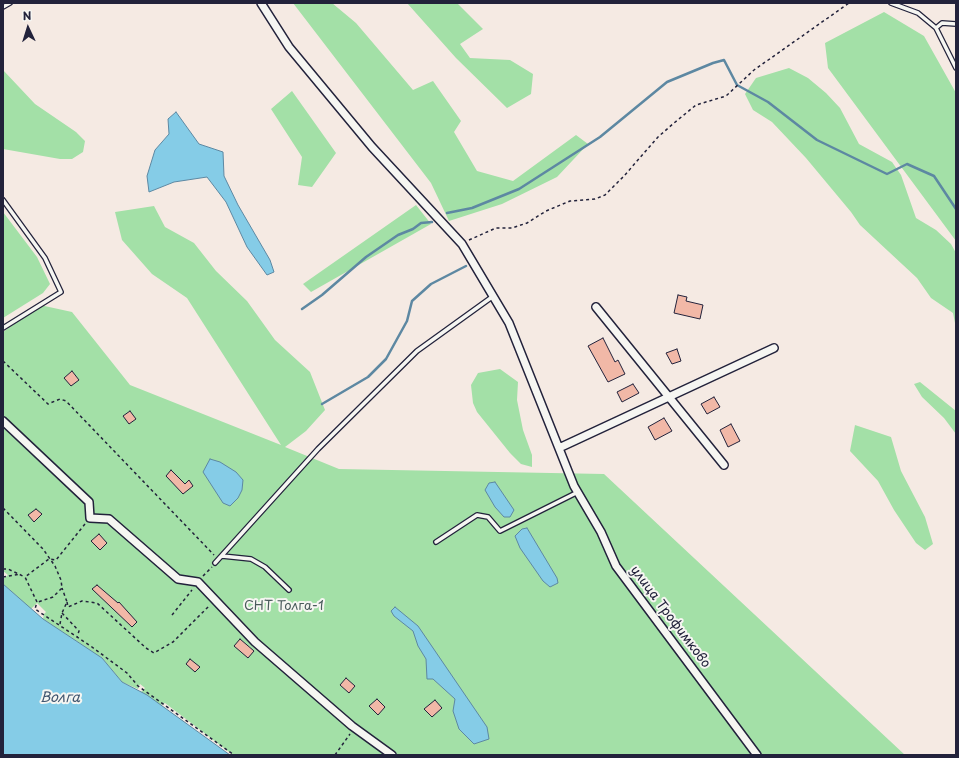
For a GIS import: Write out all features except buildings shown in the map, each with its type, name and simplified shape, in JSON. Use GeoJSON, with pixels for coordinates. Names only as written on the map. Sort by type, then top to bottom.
{"type":"FeatureCollection","features":[{"type":"Feature","properties":{"kind":"street","name":"улица Трофимково"},"geometry":{"type":"LineString","coordinates":[[261,3],[290,47],[372,147],[462,244],[509,324],[576,489],[601,532],[616,566],[757,755]]}},
{"type":"Feature","properties":{"kind":"street"},"geometry":{"type":"LineString","coordinates":[[596,307],[724,465]]}},
{"type":"Feature","properties":{"kind":"street"},"geometry":{"type":"LineString","coordinates":[[559,448],[774,348]]}},
{"type":"Feature","properties":{"kind":"street"},"geometry":{"type":"LineString","coordinates":[[3,421],[89,502],[90,518],[109,519],[178,578],[198,582],[255,642],[355,728],[392,755]]}},
{"type":"Feature","properties":{"kind":"lane"},"geometry":{"type":"LineString","coordinates":[[3,7],[10,3]]}},
{"type":"Feature","properties":{"kind":"lane"},"geometry":{"type":"LineString","coordinates":[[891,3],[918,13],[936,28],[956,68]]}},
{"type":"Feature","properties":{"kind":"lane"},"geometry":{"type":"LineString","coordinates":[[936,28],[942,23],[956,24]]}},
{"type":"Feature","properties":{"kind":"lane"},"geometry":{"type":"LineString","coordinates":[[3,200],[45,258],[61,292],[3,328]]}},
{"type":"Feature","properties":{"kind":"lane"},"geometry":{"type":"LineString","coordinates":[[217,561],[318,448],[417,351],[492,297]]}},
{"type":"Feature","properties":{"kind":"lane"},"geometry":{"type":"LineString","coordinates":[[436,542],[477,515],[488,517],[500,531],[576,489]]}},
{"type":"Feature","properties":{"kind":"lane"},"geometry":{"type":"LineString","coordinates":[[222,556],[251,559],[265,567],[289,590]]}},
{"type":"Feature","properties":{"kind":"path"},"geometry":{"type":"LineString","coordinates":[[462,244],[496,228],[512,228],[527,223],[546,211],[570,201],[595,199],[605,195],[624,176],[658,137],[696,105],[726,96],[754,70],[849,3]]}},
{"type":"Feature","properties":{"kind":"path"},"geometry":{"type":"LineString","coordinates":[[3,361],[48,404],[60,399],[66,401],[217,561]]}},
{"type":"Feature","properties":{"kind":"path"},"geometry":{"type":"LineString","coordinates":[[3,508],[43,549],[55,566],[61,580],[68,607],[82,601],[97,604],[146,648],[154,653],[173,642],[215,600]]}},
{"type":"Feature","properties":{"kind":"path"},"geometry":{"type":"LineString","coordinates":[[25,576],[49,559],[56,560],[90,518]]}},
{"type":"Feature","properties":{"kind":"path"},"geometry":{"type":"LineString","coordinates":[[3,569],[8,569],[25,576],[37,602],[35,609],[77,636],[127,673],[142,689],[234,755]]}},
{"type":"Feature","properties":{"kind":"path"},"geometry":{"type":"LineString","coordinates":[[3,577],[20,574]]}},
{"type":"Feature","properties":{"kind":"path"},"geometry":{"type":"LineString","coordinates":[[37,602],[53,597],[62,588]]}},
{"type":"Feature","properties":{"kind":"path"},"geometry":{"type":"LineString","coordinates":[[60,625],[62,613],[67,602]]}},
{"type":"Feature","properties":{"kind":"path"},"geometry":{"type":"LineString","coordinates":[[62,613],[79,631],[77,636]]}},
{"type":"Feature","properties":{"kind":"path"},"geometry":{"type":"LineString","coordinates":[[335,755],[355,728]]}},
{"type":"Feature","properties":{"kind":"green space"},"geometry":{"type":"Polygon","coordinates":[[[293,3],[332,3],[356,23],[413,90],[433,81],[461,121],[454,132],[477,171],[513,181],[576,135],[588,144],[557,177],[502,204],[449,221],[431,183],[293,3]]]}},
{"type":"Feature","properties":{"kind":"green space"},"geometry":{"type":"Polygon","coordinates":[[[407,3],[457,3],[483,29],[460,44],[470,58],[510,60],[533,74],[531,94],[507,108],[456,58],[407,3]]]}},
{"type":"Feature","properties":{"kind":"green space"},"geometry":{"type":"Polygon","coordinates":[[[884,12],[924,36],[956,93],[956,241],[828,68],[825,43],[884,12]]]}},
{"type":"Feature","properties":{"kind":"green space"},"geometry":{"type":"Polygon","coordinates":[[[789,68],[808,78],[826,93],[840,108],[859,144],[892,162],[901,175],[916,218],[936,230],[951,244],[956,253],[956,328],[953,313],[931,298],[917,278],[860,225],[806,158],[772,122],[753,110],[745,94],[756,78],[789,68]]]}},
{"type":"Feature","properties":{"kind":"green space"},"geometry":{"type":"Polygon","coordinates":[[[3,70],[35,104],[76,132],[85,141],[83,152],[72,159],[60,159],[3,149],[3,70]]]}},
{"type":"Feature","properties":{"kind":"green space"},"geometry":{"type":"Polygon","coordinates":[[[292,91],[336,153],[312,187],[298,185],[302,157],[271,109],[292,91]]]}},
{"type":"Feature","properties":{"kind":"green space"},"geometry":{"type":"Polygon","coordinates":[[[416,205],[431,224],[311,292],[303,284],[416,205]]]}},
{"type":"Feature","properties":{"kind":"green space","name":"СНТ Толга-1"},"geometry":{"type":"Polygon","coordinates":[[[154,206],[165,227],[194,243],[216,271],[247,301],[275,340],[310,372],[325,410],[306,431],[285,447],[339,469],[604,474],[905,755],[233,755],[165,703],[161,705],[141,692],[145,688],[140,684],[138,689],[122,682],[102,658],[43,619],[46,612],[37,603],[31,609],[3,584],[3,579],[8,575],[3,571],[3,332],[40,305],[72,312],[130,385],[281,445],[187,298],[152,274],[122,240],[115,212],[154,206]]]}},
{"type":"Feature","properties":{"kind":"green space"},"geometry":{"type":"Polygon","coordinates":[[[3,212],[37,257],[50,284],[43,293],[3,318],[3,212]]]}},
{"type":"Feature","properties":{"kind":"green space"},"geometry":{"type":"Polygon","coordinates":[[[500,369],[518,382],[517,400],[523,430],[532,455],[532,467],[521,464],[510,453],[477,412],[473,403],[471,385],[478,373],[500,369]]]}},
{"type":"Feature","properties":{"kind":"green space"},"geometry":{"type":"Polygon","coordinates":[[[920,382],[956,411],[956,434],[944,418],[922,397],[914,384],[920,382]]]}},
{"type":"Feature","properties":{"kind":"green space"},"geometry":{"type":"Polygon","coordinates":[[[855,425],[891,437],[901,471],[925,517],[933,544],[925,550],[916,543],[894,510],[878,481],[850,451],[855,425]]]}},
{"type":"Feature","properties":{"kind":"water"},"geometry":{"type":"Polygon","coordinates":[[[176,112],[199,144],[223,152],[224,176],[238,205],[270,260],[274,272],[267,275],[247,247],[226,202],[207,177],[174,182],[149,192],[147,176],[155,150],[169,134],[168,119],[176,112]]]}},
{"type":"Feature","properties":{"kind":"water"},"geometry":{"type":"Polygon","coordinates":[[[210,459],[220,462],[236,472],[243,480],[242,490],[238,498],[230,506],[223,503],[203,472],[210,459]]]}},
{"type":"Feature","properties":{"kind":"water"},"geometry":{"type":"Polygon","coordinates":[[[495,482],[514,510],[510,517],[504,517],[495,507],[485,490],[489,483],[495,482]]]}},
{"type":"Feature","properties":{"kind":"water"},"geometry":{"type":"Polygon","coordinates":[[[527,528],[557,578],[558,583],[550,587],[543,581],[520,548],[515,536],[522,529],[527,528]]]}},
{"type":"Feature","properties":{"kind":"water","name":"Волга"},"geometry":{"type":"Polygon","coordinates":[[[3,584],[43,619],[102,658],[122,682],[147,695],[230,755],[3,755],[3,584]]]}},
{"type":"Feature","properties":{"kind":"water"},"geometry":{"type":"Polygon","coordinates":[[[395,607],[418,626],[487,727],[489,739],[474,744],[459,729],[453,711],[455,699],[433,679],[427,679],[426,659],[418,646],[413,631],[394,616],[391,611],[395,607]]]}},
{"type":"Feature","properties":{"kind":"waterway"},"geometry":{"type":"LineString","coordinates":[[447,213],[472,208],[519,189],[600,137],[667,82],[724,60],[737,85],[768,102],[817,140],[887,174],[907,164],[934,176],[956,209]]}},
{"type":"Feature","properties":{"kind":"waterway"},"geometry":{"type":"LineString","coordinates":[[302,309],[322,295],[366,257],[398,235],[413,229],[421,223],[432,222]]}},
{"type":"Feature","properties":{"kind":"waterway"},"geometry":{"type":"LineString","coordinates":[[322,404],[368,377],[386,359],[407,321],[412,301],[431,284],[466,266]]}}]}
